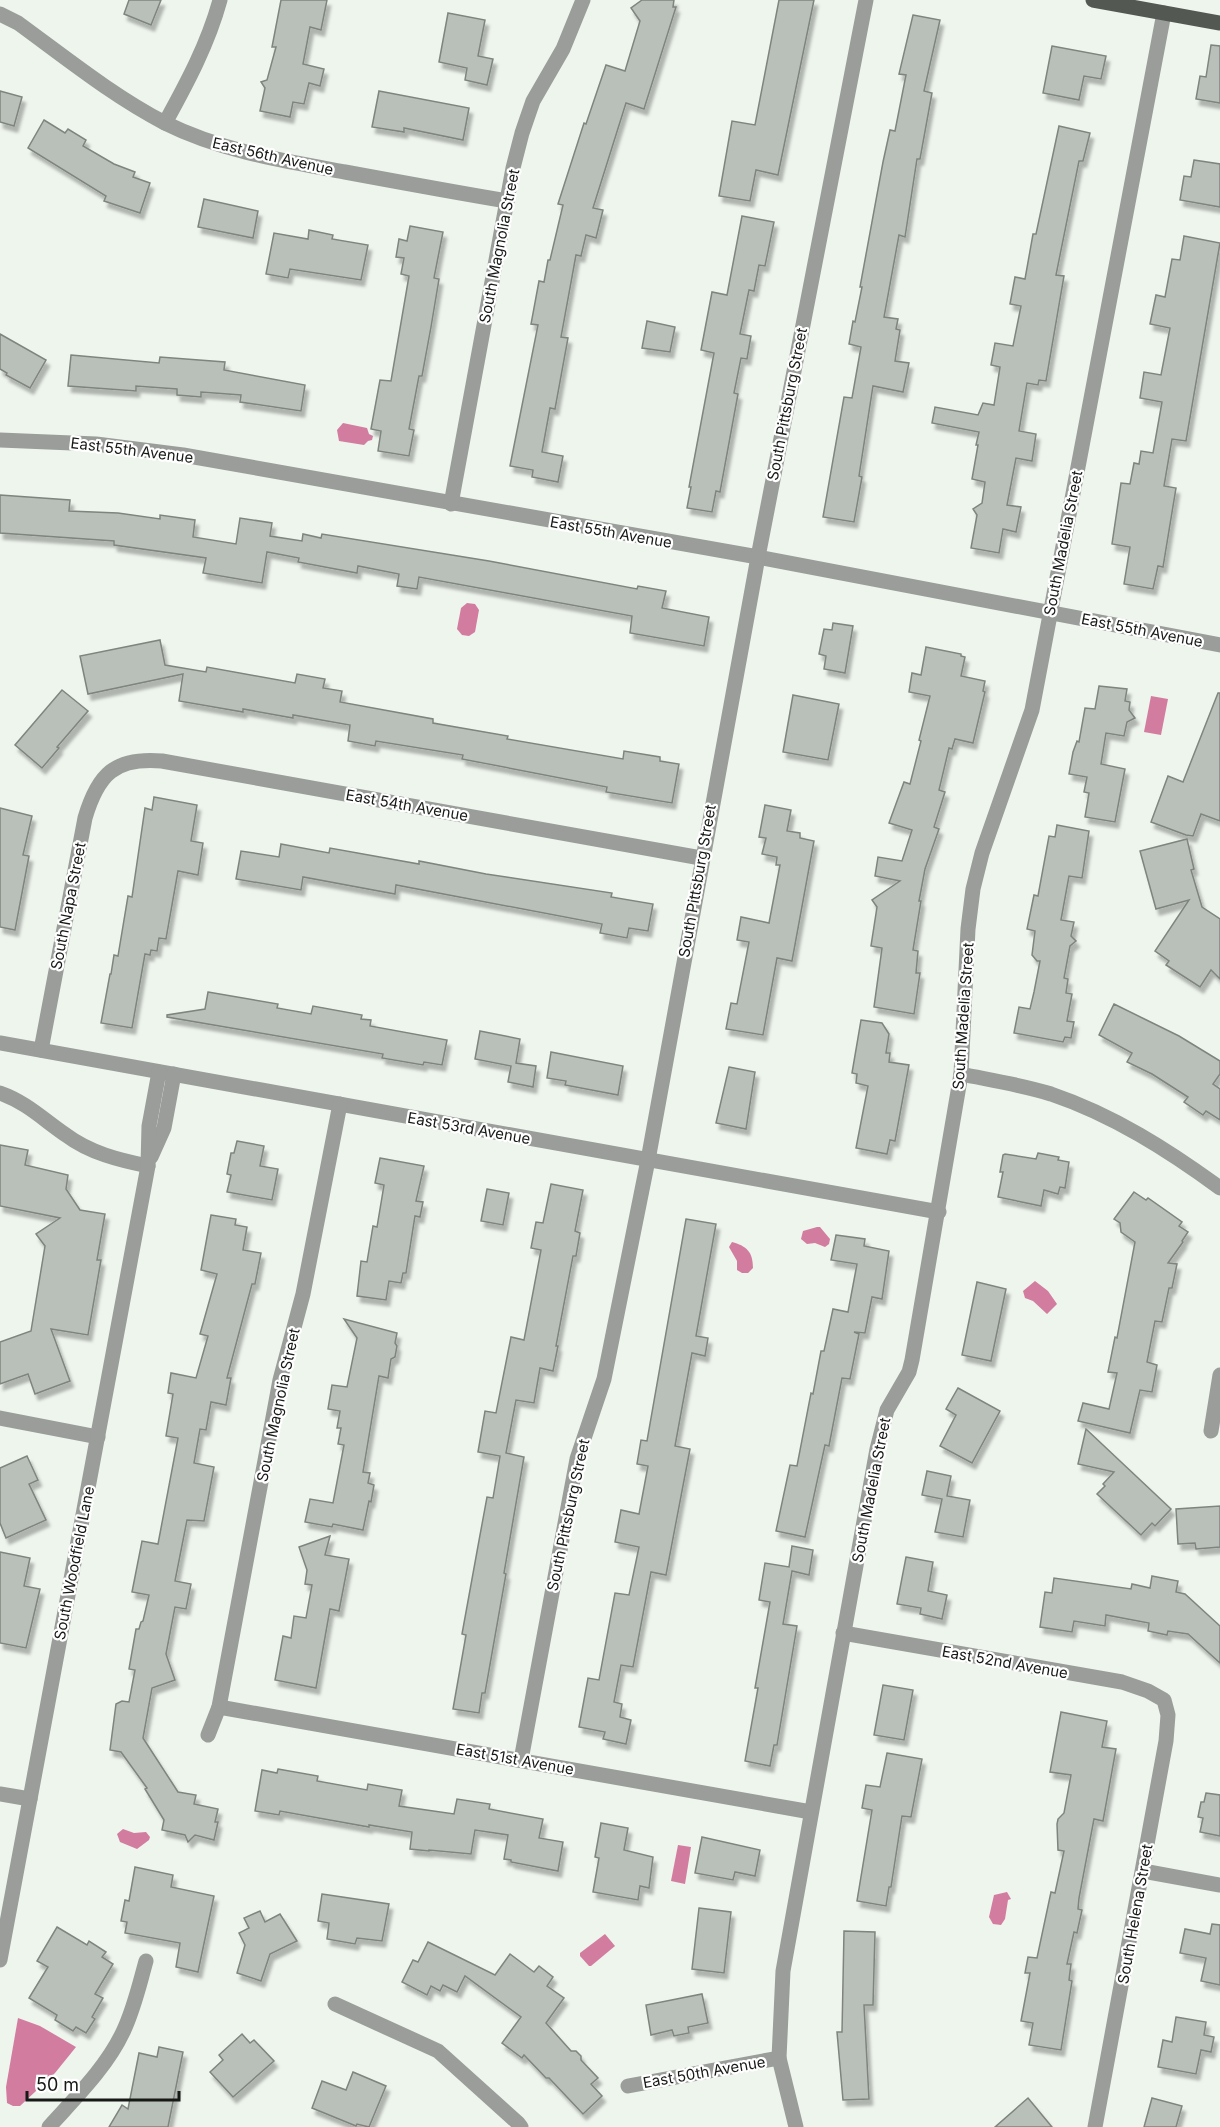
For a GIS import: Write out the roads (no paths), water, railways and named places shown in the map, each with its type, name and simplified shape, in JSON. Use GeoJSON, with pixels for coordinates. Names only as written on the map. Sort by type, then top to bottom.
{"type":"FeatureCollection","features":[{"type":"Feature","properties":{"kind":"main road"},"geometry":{"type":"LineString","coordinates":[[1093,0],[1220,23]]}},
{"type":"Feature","properties":{"kind":"street"},"geometry":{"type":"LineString","coordinates":[[165,123],[196,64],[220,0]]}},
{"type":"Feature","properties":{"kind":"street","name":"South Magnolia Street"},"geometry":{"type":"LineString","coordinates":[[451,504],[513,168],[528,114],[563,49],[583,0]]}},
{"type":"Feature","properties":{"kind":"street","name":"South Pittsburg Street"},"geometry":{"type":"LineString","coordinates":[[520,1760],[577,1459],[604,1379],[648,1160],[701,858],[866,0]]}},
{"type":"Feature","properties":{"kind":"street","name":"South Madelia Street"},"geometry":{"type":"LineString","coordinates":[[796,2127],[779,2058],[783,1971],[884,1418],[909,1372],[939,1212],[961,1074],[968,929],[973,889],[982,853],[1030,718],[1164,13]]}},
{"type":"Feature","properties":{"kind":"street","name":"East 56th Avenue"},"geometry":{"type":"LineString","coordinates":[[0,14],[18,23],[116,94],[165,123],[206,140],[280,160],[507,201]]}},
{"type":"Feature","properties":{"kind":"street","name":"East 55th Avenue"},"geometry":{"type":"LineString","coordinates":[[0,440],[96,444],[183,455],[758,557],[1220,645]]}},
{"type":"Feature","properties":{"kind":"street","name":"East 54th Avenue"},"geometry":{"type":"LineString","coordinates":[[114,770],[133,761],[162,761],[701,858]]}},
{"type":"Feature","properties":{"kind":"street","name":"South Napa Street"},"geometry":{"type":"LineString","coordinates":[[41,1050],[84,818],[96,788],[114,770]]}},
{"type":"Feature","properties":{"kind":"street","name":"East 53rd Avenue"},"geometry":{"type":"LineString","coordinates":[[0,1043],[939,1212]]}},
{"type":"Feature","properties":{"kind":"street","name":"South Woodfield Lane"},"geometry":{"type":"LineString","coordinates":[[0,1960],[148,1166],[149,1126],[166,1073]]}},
{"type":"Feature","properties":{"kind":"street"},"geometry":{"type":"LineString","coordinates":[[961,1074],[1050,1094],[1083,1107],[1150,1140],[1220,1188]]}},
{"type":"Feature","properties":{"kind":"street"},"geometry":{"type":"LineString","coordinates":[[0,1093],[24,1103],[68,1137],[94,1151],[122,1161],[148,1166]]}},
{"type":"Feature","properties":{"kind":"street","name":"South Magnolia Street"},"geometry":{"type":"LineString","coordinates":[[208,1736],[219,1707],[280,1380],[303,1294],[340,1104]]}},
{"type":"Feature","properties":{"kind":"street"},"geometry":{"type":"LineString","coordinates":[[1211,1431],[1220,1376]]}},
{"type":"Feature","properties":{"kind":"street"},"geometry":{"type":"LineString","coordinates":[[0,1419],[98,1437]]}},
{"type":"Feature","properties":{"kind":"street","name":"East 52nd Avenue"},"geometry":{"type":"LineString","coordinates":[[843,1633],[1122,1682],[1148,1691],[1164,1700]]}},
{"type":"Feature","properties":{"kind":"street","name":"South Helena Street"},"geometry":{"type":"LineString","coordinates":[[1095,2127],[1166,1741],[1168,1715],[1164,1700]]}},
{"type":"Feature","properties":{"kind":"street","name":"East 51st Avenue"},"geometry":{"type":"LineString","coordinates":[[219,1707],[811,1812]]}},
{"type":"Feature","properties":{"kind":"street"},"geometry":{"type":"LineString","coordinates":[[0,1794],[30,1799]]}},
{"type":"Feature","properties":{"kind":"street"},"geometry":{"type":"LineString","coordinates":[[1143,1871],[1220,1885]]}},
{"type":"Feature","properties":{"kind":"street"},"geometry":{"type":"LineString","coordinates":[[49,2127],[84,2088],[122,2034],[135,2004],[146,1961]]}},
{"type":"Feature","properties":{"kind":"street"},"geometry":{"type":"LineString","coordinates":[[335,2004],[438,2051],[521,2127]]}},
{"type":"Feature","properties":{"kind":"street","name":"East 50th Avenue"},"geometry":{"type":"LineString","coordinates":[[628,2086],[779,2058]]}}]}
